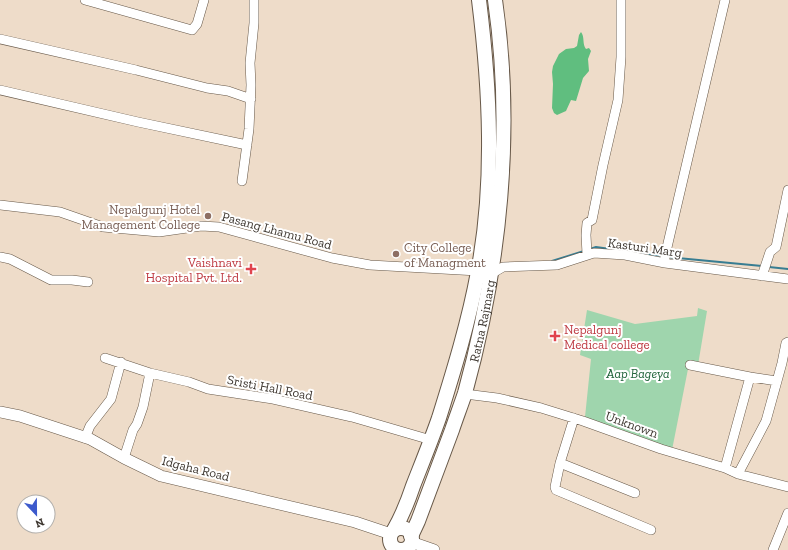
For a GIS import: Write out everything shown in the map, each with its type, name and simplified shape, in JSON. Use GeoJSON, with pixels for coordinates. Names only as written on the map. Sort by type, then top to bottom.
{"type":"FeatureCollection","features":[{"type":"Feature","properties":{"kind":"highway","name":"Ratna Rajmarg"},"geometry":{"type":"LineString","coordinates":[[390,538],[403,511],[431,440],[463,336],[485,273],[484,223],[489,127],[486,70],[479,0]]}},
{"type":"Feature","properties":{"kind":"highway","name":"Ratna Rajmarg"},"geometry":{"type":"LineString","coordinates":[[409,544],[465,394],[502,181],[503,71],[495,0]]}},
{"type":"Feature","properties":{"kind":"highway"},"geometry":{"type":"LineString","coordinates":[[390,538],[399,528],[404,528],[408,531],[409,544]]}},
{"type":"Feature","properties":{"kind":"street"},"geometry":{"type":"LineString","coordinates":[[84,0],[192,30],[197,24],[204,0]]}},
{"type":"Feature","properties":{"kind":"street"},"geometry":{"type":"LineString","coordinates":[[242,181],[251,99],[250,63],[254,23],[254,0]]}},
{"type":"Feature","properties":{"kind":"street"},"geometry":{"type":"LineString","coordinates":[[587,254],[587,223],[592,220],[597,203],[603,165],[618,100],[621,57],[620,0]]}},
{"type":"Feature","properties":{"kind":"street"},"geometry":{"type":"LineString","coordinates":[[665,263],[665,256],[725,0]]}},
{"type":"Feature","properties":{"kind":"street"},"geometry":{"type":"LineString","coordinates":[[0,39],[207,88],[228,91],[251,99]]}},
{"type":"Feature","properties":{"kind":"street"},"geometry":{"type":"LineString","coordinates":[[0,90],[138,122],[247,145]]}},
{"type":"Feature","properties":{"kind":"street"},"geometry":{"type":"LineString","coordinates":[[762,276],[770,252],[776,247],[788,190]]}},
{"type":"Feature","properties":{"kind":"street","name":"Pasang Lhamu Road"},"geometry":{"type":"LineString","coordinates":[[0,205],[60,212],[103,227],[159,232],[201,226],[219,227],[332,258],[370,265],[485,273]]}},
{"type":"Feature","properties":{"kind":"street","name":"Kasturi Marg"},"geometry":{"type":"LineString","coordinates":[[485,273],[503,267],[557,265],[587,254],[594,253],[625,255],[665,263],[788,279]]}},
{"type":"Feature","properties":{"kind":"street"},"geometry":{"type":"LineString","coordinates":[[0,257],[10,259],[51,280],[88,282]]}},
{"type":"Feature","properties":{"kind":"street"},"geometry":{"type":"LineString","coordinates":[[738,474],[766,421],[786,343],[788,342]]}},
{"type":"Feature","properties":{"kind":"street","name":"Sristi Hall Road"},"geometry":{"type":"LineString","coordinates":[[105,358],[121,362],[150,373],[189,382],[208,389],[273,399],[352,417],[431,440]]}},
{"type":"Feature","properties":{"kind":"street"},"geometry":{"type":"LineString","coordinates":[[86,438],[90,426],[111,399],[121,362]]}},
{"type":"Feature","properties":{"kind":"street"},"geometry":{"type":"LineString","coordinates":[[690,366],[777,381]]}},
{"type":"Feature","properties":{"kind":"street"},"geometry":{"type":"LineString","coordinates":[[124,458],[133,430],[137,424],[143,407],[150,373]]}},
{"type":"Feature","properties":{"kind":"street"},"geometry":{"type":"LineString","coordinates":[[725,468],[750,377]]}},
{"type":"Feature","properties":{"kind":"street","name":"Unknown"},"geometry":{"type":"LineString","coordinates":[[465,394],[497,398],[574,418],[661,449],[725,468],[738,474],[788,487]]}},
{"type":"Feature","properties":{"kind":"street","name":"Idgaha Road"},"geometry":{"type":"LineString","coordinates":[[0,412],[20,416],[86,438],[161,476],[355,522],[390,538]]}},
{"type":"Feature","properties":{"kind":"street"},"geometry":{"type":"LineString","coordinates":[[574,418],[560,463],[555,486],[556,490],[651,530]]}},
{"type":"Feature","properties":{"kind":"street"},"geometry":{"type":"LineString","coordinates":[[560,463],[635,493]]}},
{"type":"Feature","properties":{"kind":"street"},"geometry":{"type":"LineString","coordinates":[[772,550],[788,513]]}},
{"type":"Feature","properties":{"kind":"street"},"geometry":{"type":"LineString","coordinates":[[409,544],[434,550]]}},
{"type":"Feature","properties":{"kind":"green space"},"geometry":{"type":"Polygon","coordinates":[[[581,32],[586,49],[589,48],[591,51],[588,59],[589,71],[583,78],[576,101],[571,100],[566,111],[557,115],[554,113],[552,108],[553,66],[559,54],[566,49],[577,46],[581,32]]]}},
{"type":"Feature","properties":{"kind":"green space","name":"Aap Bageya"},"geometry":{"type":"Polygon","coordinates":[[[698,308],[707,311],[698,365],[688,369],[672,450],[585,417],[591,359],[580,355],[587,310],[635,324],[697,316],[698,308]]]}},
{"type":"Feature","properties":{"kind":"waterway"},"geometry":{"type":"LineString","coordinates":[[590,249],[596,247],[617,250]]}},
{"type":"Feature","properties":{"kind":"waterway"},"geometry":{"type":"LineString","coordinates":[[552,261],[584,251]]}},
{"type":"Feature","properties":{"kind":"waterway"},"geometry":{"type":"LineString","coordinates":[[636,253],[663,256]]}},
{"type":"Feature","properties":{"kind":"waterway"},"geometry":{"type":"LineString","coordinates":[[667,257],[762,266]]}},
{"type":"Feature","properties":{"kind":"waterway"},"geometry":{"type":"LineString","coordinates":[[769,267],[788,269]]}},
{"type":"Feature","properties":{"kind":"place","name":"Nepalgunj Hotel Management College"},"geometry":{"type":"Point","coordinates":[208,216]}},
{"type":"Feature","properties":{"kind":"place","name":"City College of Managment"},"geometry":{"type":"Point","coordinates":[396,254]}},
{"type":"Feature","properties":{"kind":"place","name":"Vaishnavi Hospital Pvt. Ltd."},"geometry":{"type":"Point","coordinates":[251,269]}},
{"type":"Feature","properties":{"kind":"place","name":"Nepalgunj Medical college"},"geometry":{"type":"Point","coordinates":[555,336]}}]}
